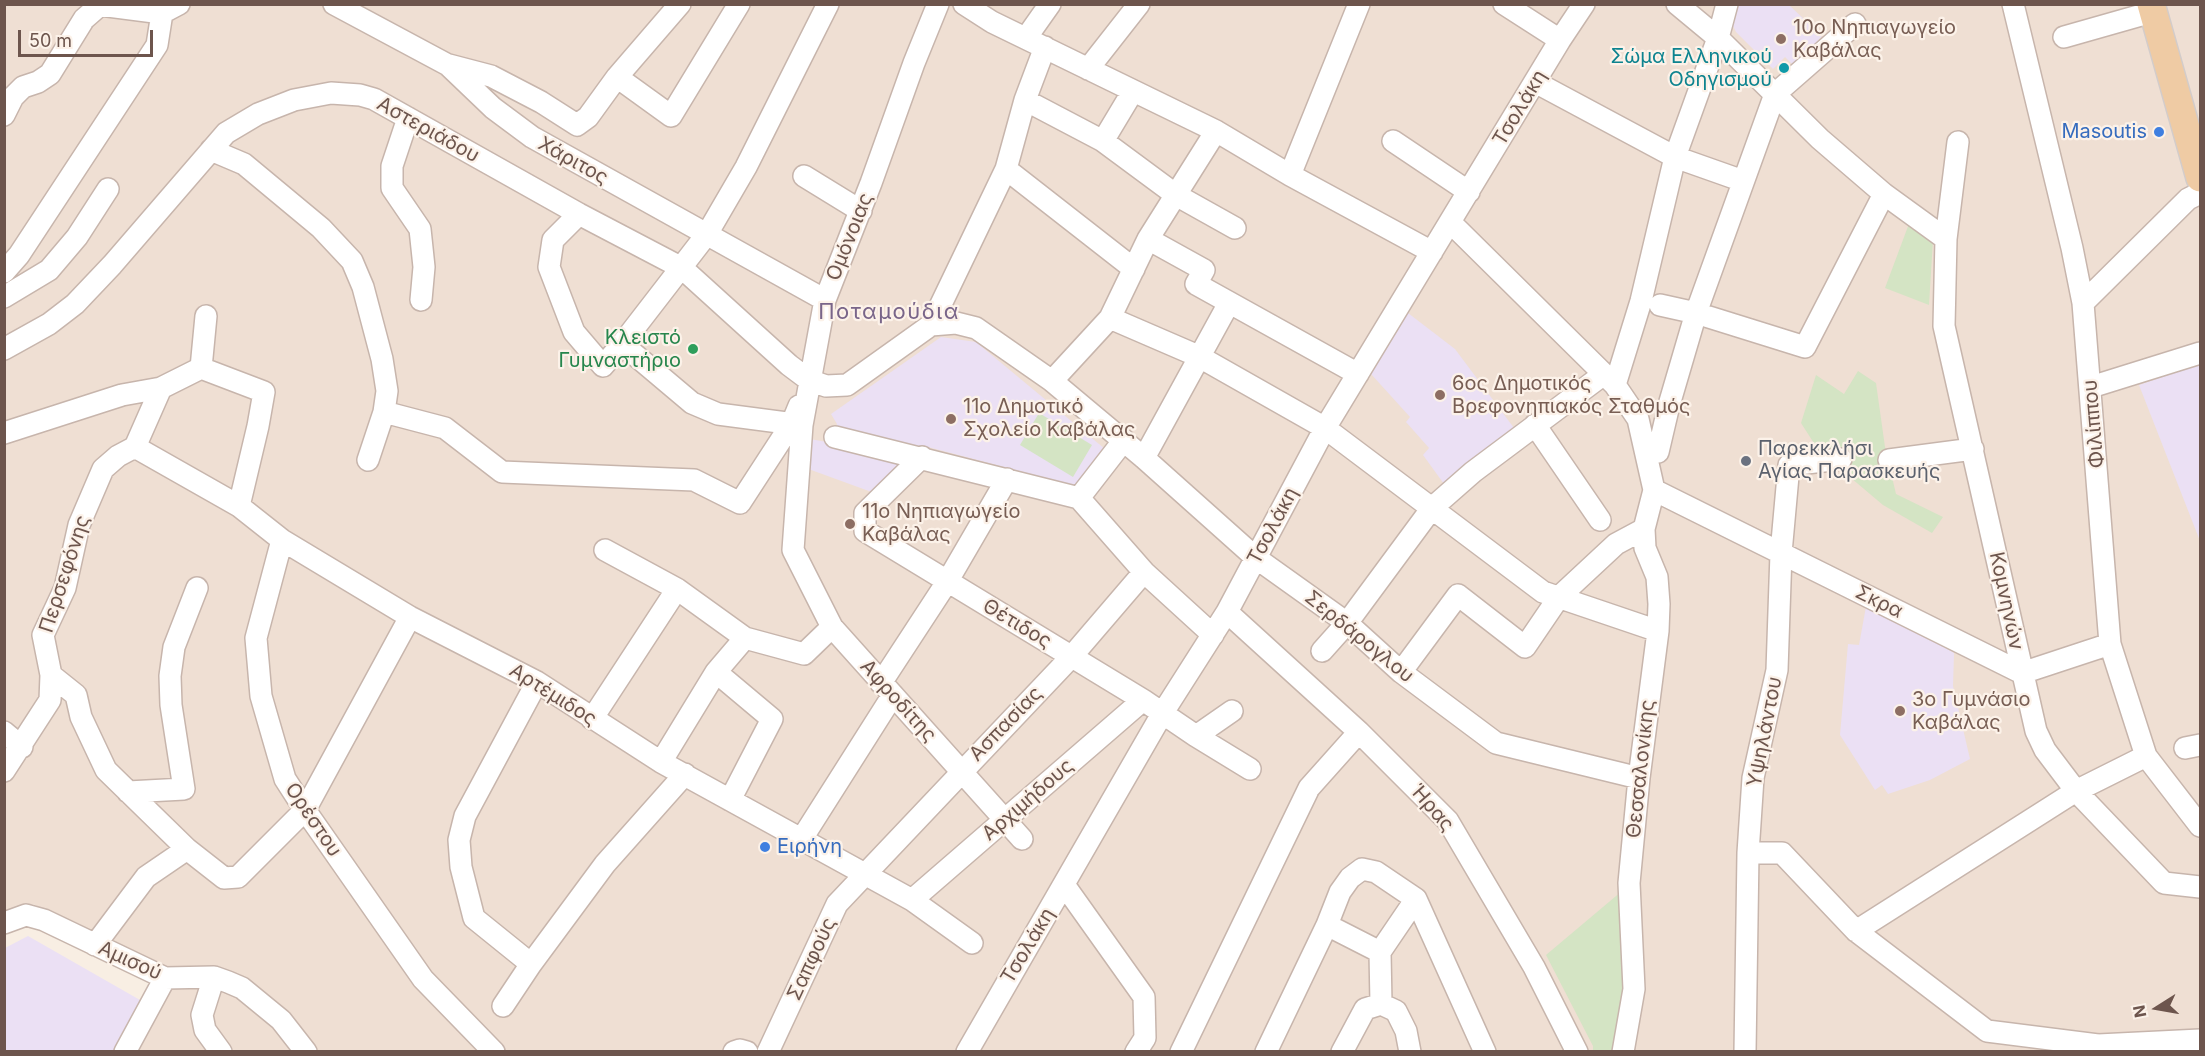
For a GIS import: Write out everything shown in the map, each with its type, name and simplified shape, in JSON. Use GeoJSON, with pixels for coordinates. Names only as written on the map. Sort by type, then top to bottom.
{"type":"FeatureCollection","features":[{"type":"Feature","properties":{"kind":"main road"},"geometry":{"type":"LineString","coordinates":[[2152,8],[2200,178]]}},
{"type":"Feature","properties":{"kind":"street"},"geometry":{"type":"LineString","coordinates":[[4,115],[13,97],[23,87],[38,82],[50,74],[84,19],[100,4],[115,8],[171,9],[157,45],[19,255],[4,272]]}},
{"type":"Feature","properties":{"kind":"street","name":"Χάριτος"},"geometry":{"type":"LineString","coordinates":[[334,4],[448,65],[521,131],[825,300]]}},
{"type":"Feature","properties":{"kind":"street"},"geometry":{"type":"LineString","coordinates":[[448,65],[491,76],[541,102],[577,125],[583,123],[617,77],[680,4]]}},
{"type":"Feature","properties":{"kind":"street"},"geometry":{"type":"LineString","coordinates":[[617,77],[671,116],[739,4]]}},
{"type":"Feature","properties":{"kind":"street"},"geometry":{"type":"LineString","coordinates":[[579,214],[553,240],[549,267],[574,332],[603,366],[707,234],[746,167],[828,4]]}},
{"type":"Feature","properties":{"kind":"street","name":"Ομόνοιας"},"geometry":{"type":"LineString","coordinates":[[793,550],[797,424],[809,380],[825,300],[861,211],[914,63],[938,4]]}},
{"type":"Feature","properties":{"kind":"street"},"geometry":{"type":"LineString","coordinates":[[963,4],[993,22],[1216,131],[1290,175],[1432,252]]}},
{"type":"Feature","properties":{"kind":"street"},"geometry":{"type":"LineString","coordinates":[[809,380],[826,386],[847,385],[931,325],[1006,169],[1025,100],[1035,42],[1050,4]]}},
{"type":"Feature","properties":{"kind":"street"},"geometry":{"type":"LineString","coordinates":[[1088,69],[1138,4]]}},
{"type":"Feature","properties":{"kind":"street"},"geometry":{"type":"LineString","coordinates":[[1290,175],[1359,4]]}},
{"type":"Feature","properties":{"kind":"street"},"geometry":{"type":"LineString","coordinates":[[1504,4],[1560,40]]}},
{"type":"Feature","properties":{"kind":"street","name":"Τσολάκη"},"geometry":{"type":"LineString","coordinates":[[967,1052],[1065,886],[1162,714],[1227,612],[1325,428],[1584,4]]}},
{"type":"Feature","properties":{"kind":"street"},"geometry":{"type":"LineString","coordinates":[[1677,4],[1718,38],[1820,139],[1884,194],[1946,239]]}},
{"type":"Feature","properties":{"kind":"street"},"geometry":{"type":"LineString","coordinates":[[1322,651],[1347,623],[1432,508],[1473,472],[1536,425],[1610,379],[1641,301],[1676,157],[1718,38],[1727,4]]}},
{"type":"Feature","properties":{"kind":"street","name":"Φιλίππου"},"geometry":{"type":"LineString","coordinates":[[2013,4],[2083,303],[2110,644],[2146,756],[2200,826]]}},
{"type":"Feature","properties":{"kind":"street"},"geometry":{"type":"LineString","coordinates":[[2064,37],[2152,8]]}},
{"type":"Feature","properties":{"kind":"street"},"geometry":{"type":"LineString","coordinates":[[1658,452],[1696,313],[1775,94],[1854,24]]}},
{"type":"Feature","properties":{"kind":"street"},"geometry":{"type":"LineString","coordinates":[[1535,82],[1676,157],[1743,181]]}},
{"type":"Feature","properties":{"kind":"street"},"geometry":{"type":"LineString","coordinates":[[1103,141],[1133,91]]}},
{"type":"Feature","properties":{"kind":"street","name":"Αστεριάδου"},"geometry":{"type":"LineString","coordinates":[[4,349],[49,324],[75,304],[112,265],[226,133],[258,114],[294,100],[321,94],[340,93],[368,97],[579,214],[682,268],[789,365],[809,380]]}},
{"type":"Feature","properties":{"kind":"street"},"geometry":{"type":"LineString","coordinates":[[1025,100],[1103,141],[1176,195],[1235,228]]}},
{"type":"Feature","properties":{"kind":"street"},"geometry":{"type":"LineString","coordinates":[[408,118],[392,166],[392,188],[420,229],[424,267],[421,300]]}},
{"type":"Feature","properties":{"kind":"street"},"geometry":{"type":"LineString","coordinates":[[1052,381],[1110,318],[1148,239],[1216,131]]}},
{"type":"Feature","properties":{"kind":"street"},"geometry":{"type":"LineString","coordinates":[[1393,141],[1469,192]]}},
{"type":"Feature","properties":{"kind":"street","name":"Κομνηνών"},"geometry":{"type":"LineString","coordinates":[[1958,142],[1946,239],[1944,326],[2036,731],[2045,750],[2076,791],[2164,883],[2200,887]]}},
{"type":"Feature","properties":{"kind":"street"},"geometry":{"type":"LineString","coordinates":[[211,150],[244,164],[321,228],[352,261],[363,287],[382,359],[387,392],[384,412],[368,460]]}},
{"type":"Feature","properties":{"kind":"street"},"geometry":{"type":"LineString","coordinates":[[1006,169],[1134,269]]}},
{"type":"Feature","properties":{"kind":"street"},"geometry":{"type":"LineString","coordinates":[[804,176],[861,211]]}},
{"type":"Feature","properties":{"kind":"street"},"geometry":{"type":"LineString","coordinates":[[4,297],[49,270],[76,237],[108,189]]}},
{"type":"Feature","properties":{"kind":"street"},"geometry":{"type":"LineString","coordinates":[[2083,303],[2188,199],[2200,193]]}},
{"type":"Feature","properties":{"kind":"street"},"geometry":{"type":"LineString","coordinates":[[1660,305],[1696,313],[1805,347],[1884,194]]}},
{"type":"Feature","properties":{"kind":"street"},"geometry":{"type":"LineString","coordinates":[[1450,222],[1610,379],[1638,419],[1654,490]]}},
{"type":"Feature","properties":{"kind":"street"},"geometry":{"type":"LineString","coordinates":[[1148,239],[1204,270],[1196,284],[1358,374]]}},
{"type":"Feature","properties":{"kind":"street"},"geometry":{"type":"LineString","coordinates":[[1144,458],[1229,303]]}},
{"type":"Feature","properties":{"kind":"street"},"geometry":{"type":"LineString","coordinates":[[201,368],[206,316]]}},
{"type":"Feature","properties":{"kind":"street"},"geometry":{"type":"LineString","coordinates":[[1110,318],[1198,356],[1325,428],[1543,592],[1658,631]]}},
{"type":"Feature","properties":{"kind":"street","name":"Σερδάρογλου"},"geometry":{"type":"LineString","coordinates":[[931,325],[956,323],[976,328],[1052,381],[1124,440],[1256,558],[1347,623],[1401,672],[1496,743],[1639,778]]}},
{"type":"Feature","properties":{"kind":"street"},"geometry":{"type":"LineString","coordinates":[[384,412],[445,428],[502,472],[694,480],[740,503],[797,424],[718,414],[692,403],[622,344]]}},
{"type":"Feature","properties":{"kind":"street"},"geometry":{"type":"LineString","coordinates":[[2091,387],[2200,353]]}},
{"type":"Feature","properties":{"kind":"street"},"geometry":{"type":"LineString","coordinates":[[4,433],[122,395],[161,388],[201,368],[264,392],[239,506]]}},
{"type":"Feature","properties":{"kind":"street"},"geometry":{"type":"LineString","coordinates":[[135,447],[161,388]]}},
{"type":"Feature","properties":{"kind":"street"},"geometry":{"type":"LineString","coordinates":[[1536,425],[1616,543]]}},
{"type":"Feature","properties":{"kind":"street"},"geometry":{"type":"LineString","coordinates":[[835,437],[1007,478],[1079,498],[1144,572],[1213,635]]}},
{"type":"Feature","properties":{"kind":"street"},"geometry":{"type":"LineString","coordinates":[[1079,498],[1124,440]]}},
{"type":"Feature","properties":{"kind":"street","name":"Αρτέμιδος"},"geometry":{"type":"LineString","coordinates":[[135,447],[239,506],[282,540],[410,617],[537,682],[661,762],[912,900],[972,943]]}},
{"type":"Feature","properties":{"kind":"street","name":"Περσεφόνης"},"geometry":{"type":"LineString","coordinates":[[4,771],[22,747],[50,700],[51,675],[43,635],[65,588],[79,525],[103,469],[118,456],[135,447]]}},
{"type":"Feature","properties":{"kind":"street"},"geometry":{"type":"LineString","coordinates":[[1889,460],[1973,449]]}},
{"type":"Feature","properties":{"kind":"street","name":"Θέτιδος"},"geometry":{"type":"LineString","coordinates":[[922,457],[865,513],[865,531],[1143,700],[1250,769]]}},
{"type":"Feature","properties":{"kind":"street","name":"Υψηλάντου"},"geometry":{"type":"LineString","coordinates":[[1745,1052],[1748,853],[1753,778],[1777,670],[1780,553],[1789,465],[1841,459]]}},
{"type":"Feature","properties":{"kind":"street"},"geometry":{"type":"LineString","coordinates":[[801,840],[1007,478]]}},
{"type":"Feature","properties":{"kind":"street","name":"Θεσσαλονίκης"},"geometry":{"type":"LineString","coordinates":[[1623,1052],[1634,989],[1629,883],[1639,778],[1658,631],[1657,576],[1645,548],[1644,529],[1654,490]]}},
{"type":"Feature","properties":{"kind":"street","name":"Σκρα"},"geometry":{"type":"LineString","coordinates":[[1654,490],[2022,673]]}},
{"type":"Feature","properties":{"kind":"street"},"geometry":{"type":"LineString","coordinates":[[1401,672],[1458,595],[1525,647],[1559,597],[1616,543],[1644,529]]}},
{"type":"Feature","properties":{"kind":"street","name":"Ορέστου"},"geometry":{"type":"LineString","coordinates":[[282,540],[256,638],[261,696],[285,779],[304,810],[423,979],[494,1052]]}},
{"type":"Feature","properties":{"kind":"street"},"geometry":{"type":"LineString","coordinates":[[605,550],[677,589],[745,638],[804,654],[832,627]]}},
{"type":"Feature","properties":{"kind":"street","name":"Αφροδίτης"},"geometry":{"type":"LineString","coordinates":[[793,550],[832,627],[1022,839]]}},
{"type":"Feature","properties":{"kind":"street","name":"Ασπασίας"},"geometry":{"type":"LineString","coordinates":[[866,873],[1071,656],[1144,572]]}},
{"type":"Feature","properties":{"kind":"street"},"geometry":{"type":"LineString","coordinates":[[128,792],[184,789],[171,705],[170,676],[174,647],[197,588]]}},
{"type":"Feature","properties":{"kind":"street"},"geometry":{"type":"LineString","coordinates":[[592,719],[677,589]]}},
{"type":"Feature","properties":{"kind":"street","name":"Ήρας"},"geometry":{"type":"LineString","coordinates":[[1227,612],[1359,732],[1448,821],[1534,967],[1577,1052]]}},
{"type":"Feature","properties":{"kind":"street"},"geometry":{"type":"LineString","coordinates":[[51,675],[76,695],[81,717],[106,770],[187,849],[224,878],[238,877],[304,810],[410,617]]}},
{"type":"Feature","properties":{"kind":"street"},"geometry":{"type":"LineString","coordinates":[[661,762],[716,672],[745,638]]}},
{"type":"Feature","properties":{"kind":"street"},"geometry":{"type":"LineString","coordinates":[[2022,673],[2110,644]]}},
{"type":"Feature","properties":{"kind":"street"},"geometry":{"type":"LineString","coordinates":[[716,672],[772,719],[730,800]]}},
{"type":"Feature","properties":{"kind":"street"},"geometry":{"type":"LineString","coordinates":[[531,963],[474,918],[461,867],[459,840],[465,816],[537,682]]}},
{"type":"Feature","properties":{"kind":"street","name":"Αρχιμήδους"},"geometry":{"type":"LineString","coordinates":[[912,900],[1143,700]]}},
{"type":"Feature","properties":{"kind":"street"},"geometry":{"type":"LineString","coordinates":[[1196,736],[1232,711]]}},
{"type":"Feature","properties":{"kind":"street"},"geometry":{"type":"LineString","coordinates":[[4,732],[22,747]]}},
{"type":"Feature","properties":{"kind":"street"},"geometry":{"type":"LineString","coordinates":[[1180,1052],[1309,788],[1359,732]]}},
{"type":"Feature","properties":{"kind":"street"},"geometry":{"type":"LineString","coordinates":[[1856,931],[2076,791],[2146,756]]}},
{"type":"Feature","properties":{"kind":"street"},"geometry":{"type":"LineString","coordinates":[[503,1006],[531,963],[605,864],[685,774]]}},
{"type":"Feature","properties":{"kind":"street"},"geometry":{"type":"LineString","coordinates":[[95,945],[146,877],[187,849]]}},
{"type":"Feature","properties":{"kind":"street"},"geometry":{"type":"LineString","coordinates":[[1748,853],[1782,853],[1856,931],[1989,1041],[2098,1045],[2200,1040]]}},
{"type":"Feature","properties":{"kind":"street"},"geometry":{"type":"LineString","coordinates":[[1266,1052],[1327,925],[1340,892],[1350,878],[1362,869],[1376,872],[1416,899],[1485,1052]]}},
{"type":"Feature","properties":{"kind":"street","name":"Σαπφούς"},"geometry":{"type":"LineString","coordinates":[[768,1052],[837,904],[866,873]]}},
{"type":"Feature","properties":{"kind":"street"},"geometry":{"type":"LineString","coordinates":[[1065,886],[1144,997],[1145,1038],[1136,1052]]}},
{"type":"Feature","properties":{"kind":"street"},"geometry":{"type":"LineString","coordinates":[[1381,1004],[1380,952],[1416,899]]}},
{"type":"Feature","properties":{"kind":"street","name":"Αμισού"},"geometry":{"type":"LineString","coordinates":[[4,922],[26,915],[44,920],[165,978],[214,977],[242,988],[281,1020],[306,1052]]}},
{"type":"Feature","properties":{"kind":"street"},"geometry":{"type":"LineString","coordinates":[[1327,925],[1380,952]]}},
{"type":"Feature","properties":{"kind":"street"},"geometry":{"type":"LineString","coordinates":[[214,977],[202,1015],[205,1030],[222,1052]]}},
{"type":"Feature","properties":{"kind":"street"},"geometry":{"type":"LineString","coordinates":[[125,1052],[165,978]]}},
{"type":"Feature","properties":{"kind":"street"},"geometry":{"type":"LineString","coordinates":[[1342,1052],[1365,1009],[1381,1004],[1396,1011],[1406,1031],[1410,1052]]}},
{"type":"Feature","properties":{"kind":"street"},"geometry":{"type":"LineString","coordinates":[[735,1052],[740,1050],[747,1052]]}},
{"type":"Feature","properties":{"kind":"shaded area"},"geometry":{"type":"Polygon","coordinates":[[[5,5],[2200,5],[2200,1051],[133,1051],[178,972],[33,904],[5,914],[5,5]]]}},
{"type":"Feature","properties":{"kind":"shaded area","name":"10ο Νηπιαγωγείο Καβάλας"},"geometry":{"type":"Polygon","coordinates":[[[1736,5],[1789,5],[1822,36],[1794,66],[1785,57],[1773,69],[1736,32],[1732,24],[1736,5]]]}},
{"type":"Feature","properties":{"kind":"shaded area","name":"6ος Δημοτικός Βρεφονηπιακός Σταθμός"},"geometry":{"type":"Polygon","coordinates":[[[1408,313],[1455,349],[1514,428],[1444,484],[1423,455],[1429,448],[1406,422],[1410,417],[1371,374],[1408,313]]]}},
{"type":"Feature","properties":{"kind":"shaded area","name":"11ο Δημοτικό Σχολείο Καβάλας"},"geometry":{"type":"Polygon","coordinates":[[[941,337],[976,342],[1105,449],[1080,487],[924,446],[877,494],[803,467],[810,439],[832,443],[837,424],[831,414],[941,337]]]}},
{"type":"Feature","properties":{"kind":"shaded area"},"geometry":{"type":"Polygon","coordinates":[[[2200,364],[2200,541],[2139,385],[2200,364]]]}},
{"type":"Feature","properties":{"kind":"shaded area","name":"3ο Γυμνάσιο Καβάλας"},"geometry":{"type":"Polygon","coordinates":[[[1867,601],[1954,653],[1953,686],[1970,759],[1930,780],[1888,794],[1882,785],[1875,790],[1840,735],[1848,644],[1859,645],[1867,601]]]}},
{"type":"Feature","properties":{"kind":"shaded area"},"geometry":{"type":"Polygon","coordinates":[[[28,936],[147,1004],[117,1051],[5,1052],[5,948],[28,936]]]}},
{"type":"Feature","properties":{"kind":"green space"},"geometry":{"type":"Polygon","coordinates":[[[1910,221],[1933,240],[1929,305],[1885,288],[1910,221]]]}},
{"type":"Feature","properties":{"kind":"green space"},"geometry":{"type":"Polygon","coordinates":[[[1858,371],[1876,383],[1885,447],[1896,494],[1943,517],[1932,533],[1883,505],[1819,451],[1801,423],[1816,375],[1844,394],[1858,371]]]}},
{"type":"Feature","properties":{"kind":"green space"},"geometry":{"type":"Polygon","coordinates":[[[1039,413],[1092,445],[1073,477],[1020,445],[1039,413]]]}},
{"type":"Feature","properties":{"kind":"green space"},"geometry":{"type":"Polygon","coordinates":[[[1622,891],[1627,1001],[1614,1051],[1593,1051],[1593,1046],[1546,955],[1622,891]]]}},
{"type":"Feature","properties":{"kind":"place","name":"10ο Νηπιαγωγείο Καβάλας"},"geometry":{"type":"Point","coordinates":[1781,39]}},
{"type":"Feature","properties":{"kind":"place","name":"Σώμα Ελληνικού Οδηγισμού"},"geometry":{"type":"Point","coordinates":[1784,68]}},
{"type":"Feature","properties":{"kind":"place","name":"Masoutis"},"geometry":{"type":"Point","coordinates":[2159,132]}},
{"type":"Feature","properties":{"kind":"place","name":"Κλειστό Γυμναστήριο"},"geometry":{"type":"Point","coordinates":[693,349]}},
{"type":"Feature","properties":{"kind":"place","name":"6ος Δημοτικός Βρεφονηπιακός Σταθμός"},"geometry":{"type":"Point","coordinates":[1440,395]}},
{"type":"Feature","properties":{"kind":"place","name":"11ο Δημοτικό Σχολείο Καβάλας"},"geometry":{"type":"Point","coordinates":[951,419]}},
{"type":"Feature","properties":{"kind":"place","name":"Παρεκκλήσι Αγίας Παρασκευής"},"geometry":{"type":"Point","coordinates":[1746,461]}},
{"type":"Feature","properties":{"kind":"place","name":"11ο Νηπιαγωγείο Καβάλας"},"geometry":{"type":"Point","coordinates":[850,524]}},
{"type":"Feature","properties":{"kind":"place","name":"3ο Γυμνάσιο Καβάλας"},"geometry":{"type":"Point","coordinates":[1900,711]}},
{"type":"Feature","properties":{"kind":"place","name":"Ειρήνη"},"geometry":{"type":"Point","coordinates":[765,847]}},
{"type":"Feature","properties":{"kind":"district","name":"Ποταμούδια"},"geometry":{"type":"Point","coordinates":[889,312]}}]}
